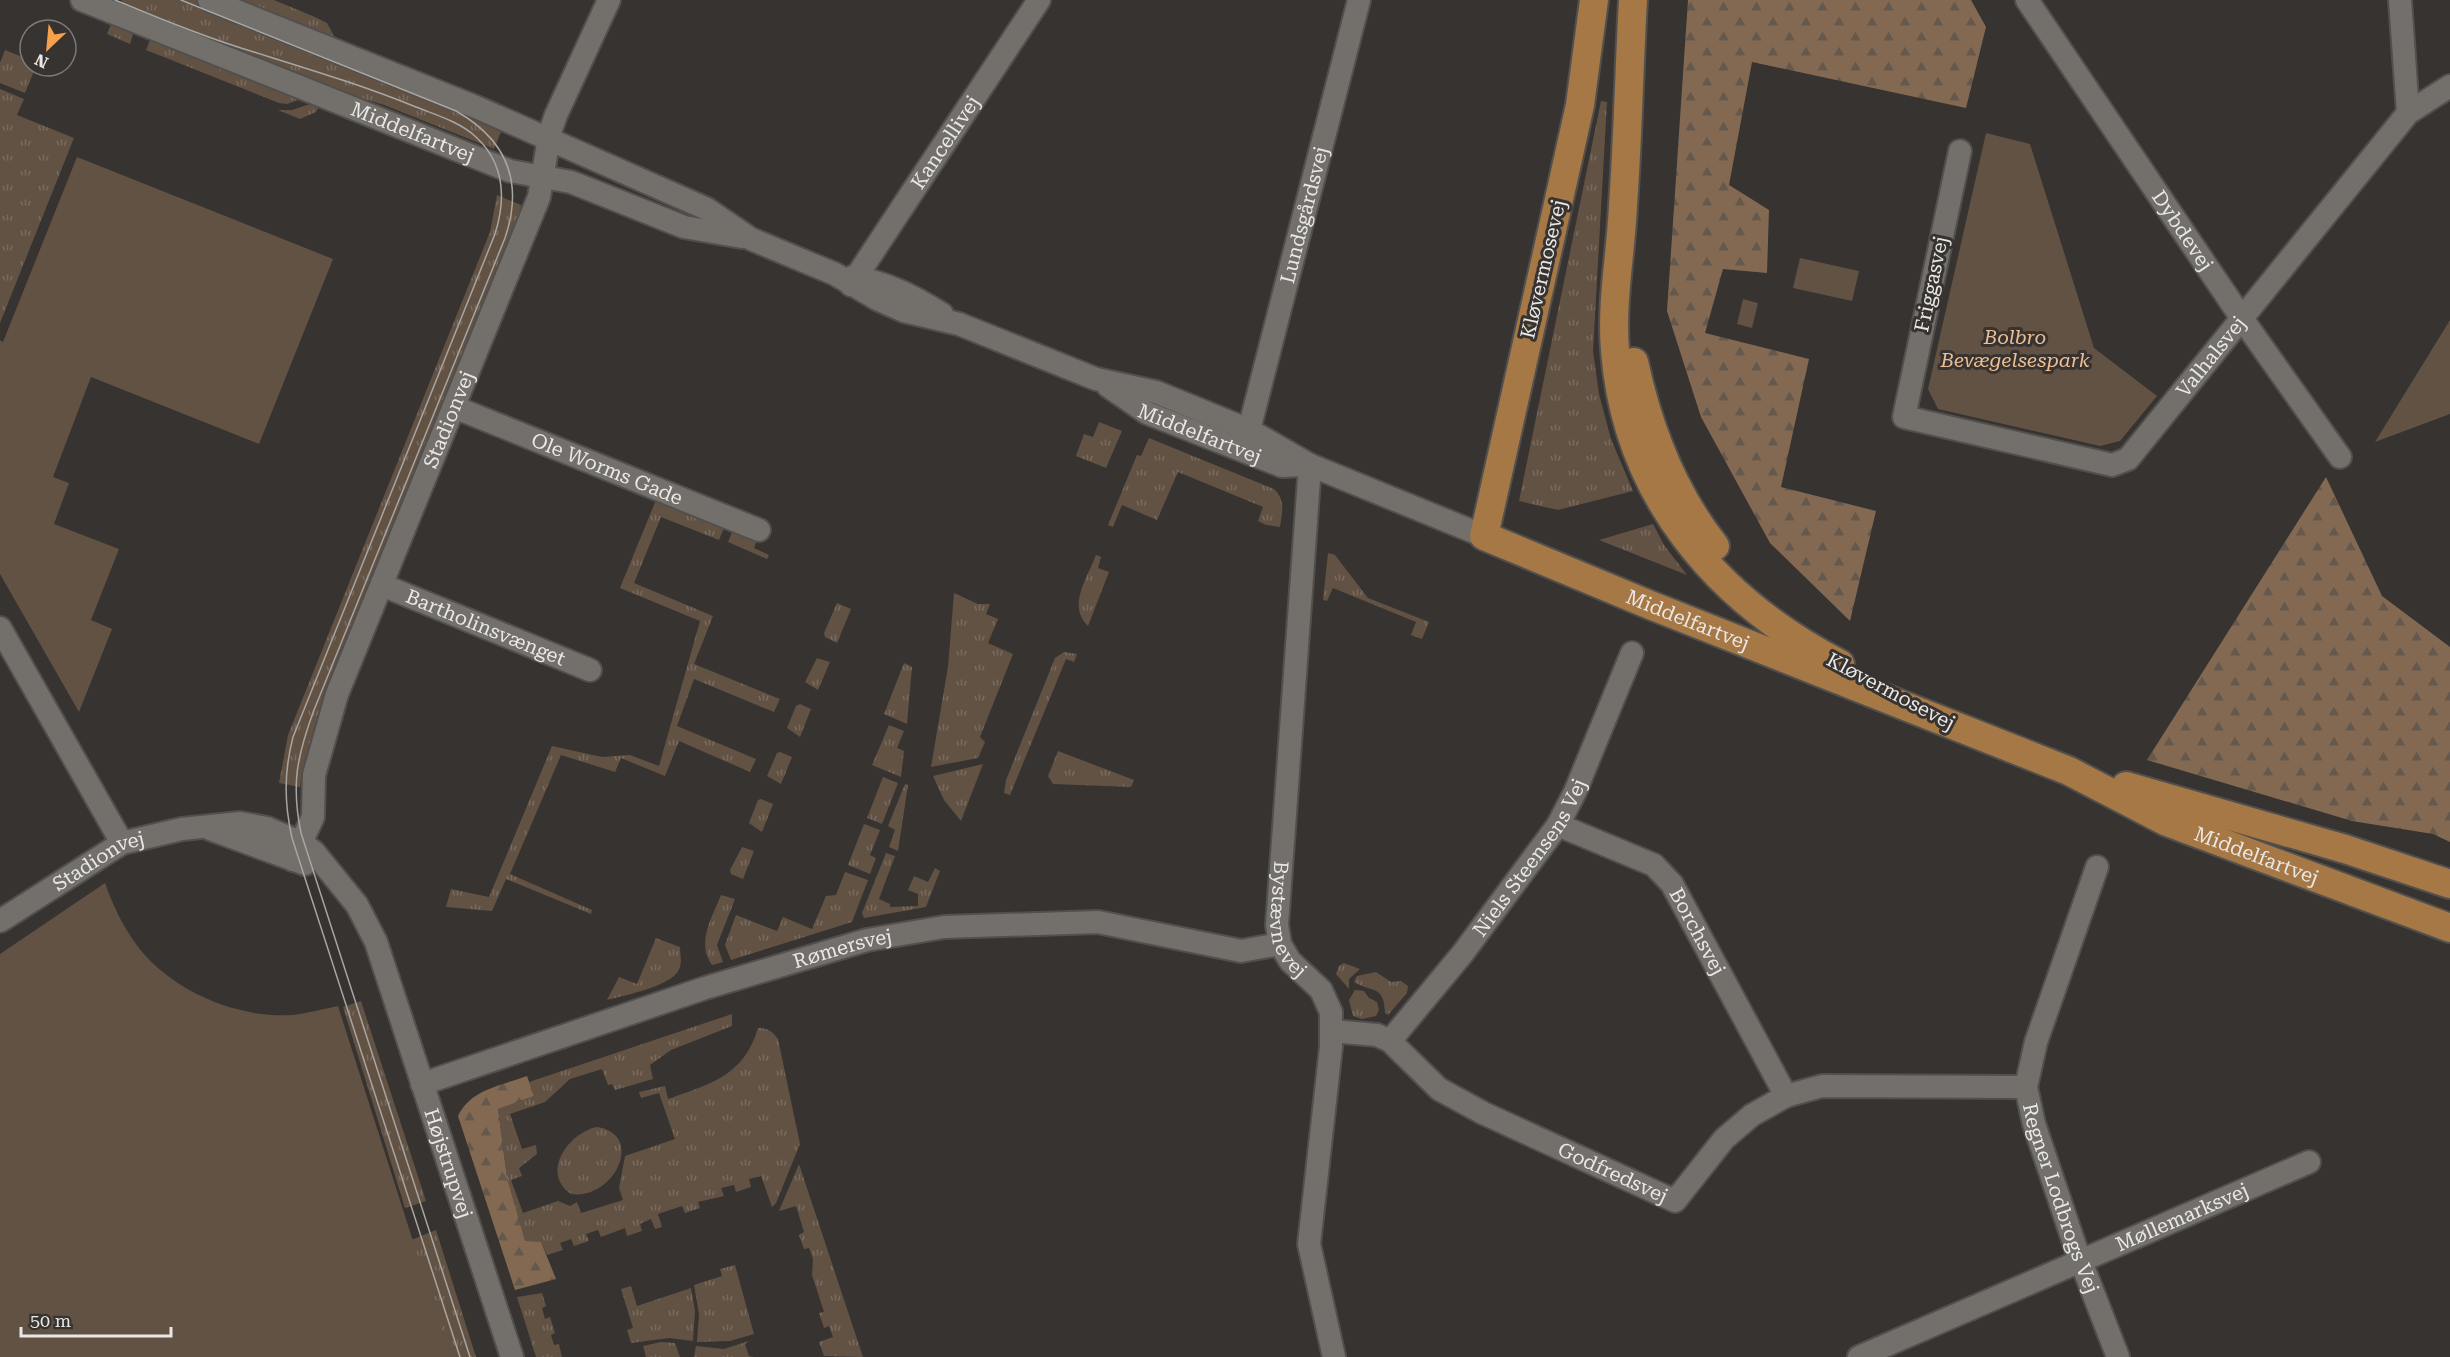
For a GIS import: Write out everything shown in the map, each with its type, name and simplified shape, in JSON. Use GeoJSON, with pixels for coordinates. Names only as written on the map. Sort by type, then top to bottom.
{"type":"FeatureCollection","features":[{"type":"Feature","properties":{"kind":"main road","name":"Kløvermosevej"},"geometry":{"type":"LineString","coordinates":[[1484,536],[1580,105],[1594,0]]}},
{"type":"Feature","properties":{"kind":"main road","name":"Kløvermosevej"},"geometry":{"type":"LineString","coordinates":[[1633,0],[1620,256],[1614,304],[1615,351],[1624,413],[1646,477],[1687,541],[1738,596],[1773,626],[1818,653],[1964,729]]}},
{"type":"Feature","properties":{"kind":"main road","name":"Middelfartvej"},"geometry":{"type":"LineString","coordinates":[[1484,536],[1650,605],[2069,771],[2167,822],[2450,928]]}},
{"type":"Feature","properties":{"kind":"main road","name":"Middelfartvej"},"geometry":{"type":"LineString","coordinates":[[2069,771],[2346,849],[2450,884]]}},
{"type":"Feature","properties":{"kind":"main road"},"geometry":{"type":"LineString","coordinates":[[2167,822],[2205,850],[2450,949]]}},
{"type":"Feature","properties":{"kind":"main road"},"geometry":{"type":"LineString","coordinates":[[2316,876],[2401,892],[2450,909]]}},
{"type":"Feature","properties":{"kind":"street","name":"Middelfartvej"},"geometry":{"type":"LineString","coordinates":[[82,0],[510,171],[571,182],[684,227],[751,239]]}},
{"type":"Feature","properties":{"kind":"street","name":"Middelfartvej"},"geometry":{"type":"LineString","coordinates":[[209,0],[476,107],[707,209],[751,239],[848,279],[888,285],[909,293],[959,324],[1096,379],[1156,392],[1249,430],[1310,465],[1484,536]]}},
{"type":"Feature","properties":{"kind":"street","name":"Stadionvej"},"geometry":{"type":"LineString","coordinates":[[297,851],[313,817],[314,775],[326,728],[539,197],[556,115],[609,0]]}},
{"type":"Feature","properties":{"kind":"street","name":"Kancellivej"},"geometry":{"type":"LineString","coordinates":[[848,279],[1039,0]]}},
{"type":"Feature","properties":{"kind":"street","name":"Lundsgårdsvej"},"geometry":{"type":"LineString","coordinates":[[1249,430],[1359,0]]}},
{"type":"Feature","properties":{"kind":"street","name":"Dybdevej"},"geometry":{"type":"LineString","coordinates":[[2026,0],[2243,320],[2340,457]]}},
{"type":"Feature","properties":{"kind":"street"},"geometry":{"type":"LineString","coordinates":[[2400,0],[2408,113]]}},
{"type":"Feature","properties":{"kind":"street","name":"Valhalsvej"},"geometry":{"type":"LineString","coordinates":[[1904,417],[2112,465],[2128,459],[2243,320],[2408,113],[2450,86]]}},
{"type":"Feature","properties":{"kind":"street","name":"Friggasvej"},"geometry":{"type":"LineString","coordinates":[[1904,417],[1960,151]]}},
{"type":"Feature","properties":{"kind":"street","name":"Middelfartvej"},"geometry":{"type":"LineString","coordinates":[[1096,379],[1147,413],[1282,466],[1310,465]]}},
{"type":"Feature","properties":{"kind":"street","name":"Ole Worms Gade"},"geometry":{"type":"LineString","coordinates":[[454,407],[759,530]]}},
{"type":"Feature","properties":{"kind":"street","name":"Bystævnevej"},"geometry":{"type":"LineString","coordinates":[[1310,465],[1277,925],[1280,944],[1290,961],[1321,990],[1331,1012],[1332,1031],[1309,1244],[1334,1357]]}},
{"type":"Feature","properties":{"kind":"street","name":"Bartholinsvænget"},"geometry":{"type":"LineString","coordinates":[[382,585],[590,670]]}},
{"type":"Feature","properties":{"kind":"street"},"geometry":{"type":"LineString","coordinates":[[0,628],[122,843]]}},
{"type":"Feature","properties":{"kind":"street","name":"Niels Steensens Vej"},"geometry":{"type":"LineString","coordinates":[[1390,1041],[1463,953],[1558,825],[1575,792],[1632,653]]}},
{"type":"Feature","properties":{"kind":"street","name":"Stadionvej"},"geometry":{"type":"LineString","coordinates":[[0,921],[122,843],[182,829],[240,823],[254,825],[297,851],[314,852],[343,886],[368,923],[385,970]]}},
{"type":"Feature","properties":{"kind":"street","name":"Borchsvej"},"geometry":{"type":"LineString","coordinates":[[1558,825],[1654,864],[1672,884],[1786,1096]]}},
{"type":"Feature","properties":{"kind":"street","name":"Regner Lodbrogs Vej"},"geometry":{"type":"LineString","coordinates":[[2097,867],[2036,1042],[2026,1087],[2034,1124],[2080,1261],[2118,1357]]}},
{"type":"Feature","properties":{"kind":"street","name":"Rømersvej"},"geometry":{"type":"LineString","coordinates":[[422,1084],[705,988],[867,940],[944,927],[1098,922],[1241,951],[1280,944]]}},
{"type":"Feature","properties":{"kind":"street","name":"Højstrupvej"},"geometry":{"type":"LineString","coordinates":[[385,970],[512,1357]]}},
{"type":"Feature","properties":{"kind":"street","name":"Godfredsvej"},"geometry":{"type":"LineString","coordinates":[[1332,1031],[1377,1035],[1390,1041],[1439,1089],[1483,1113],[1675,1201],[1724,1139],[1752,1115],[1786,1096],[1822,1086],[2026,1087]]}},
{"type":"Feature","properties":{"kind":"street","name":"Møllemarksvej"},"geometry":{"type":"LineString","coordinates":[[1859,1357],[2309,1162]]}},
{"type":"Feature","properties":{"kind":"green space"},"geometry":{"type":"Polygon","coordinates":[[[122,0],[197,0],[461,106],[501,132],[494,149],[384,105],[290,76],[119,8],[122,0]]]}},
{"type":"Feature","properties":{"kind":"green space"},"geometry":{"type":"Polygon","coordinates":[[[226,0],[274,0],[327,23],[340,47],[226,0]]]}},
{"type":"Feature","properties":{"kind":"green space"},"geometry":{"type":"Polygon","coordinates":[[[1688,0],[1971,0],[1986,27],[1966,108],[1752,62],[1729,185],[1769,210],[1767,273],[1723,269],[1705,333],[1809,359],[1781,487],[1876,511],[1850,621],[1770,543],[1701,417],[1667,311],[1688,0]]]}},
{"type":"Feature","properties":{"kind":"green space"},"geometry":{"type":"Polygon","coordinates":[[[114,17],[134,31],[130,44],[107,34],[114,17]]]}},
{"type":"Feature","properties":{"kind":"green space"},"geometry":{"type":"Polygon","coordinates":[[[150,40],[172,40],[309,96],[287,104],[279,103],[146,50],[150,40]]]}},
{"type":"Feature","properties":{"kind":"green space"},"geometry":{"type":"Polygon","coordinates":[[[5,50],[18,55],[18,78],[31,78],[25,93],[0,83],[0,63],[5,50]]]}},
{"type":"Feature","properties":{"kind":"green space"},"geometry":{"type":"Polygon","coordinates":[[[0,89],[24,99],[17,115],[74,138],[0,323],[0,89]]]}},
{"type":"Feature","properties":{"kind":"green space"},"geometry":{"type":"Polygon","coordinates":[[[1601,101],[1607,102],[1593,351],[1599,394],[1611,439],[1633,491],[1558,510],[1519,501],[1601,101]]]}},
{"type":"Feature","properties":{"kind":"green space"},"geometry":{"type":"Polygon","coordinates":[[[310,104],[319,106],[316,112],[300,119],[278,110],[292,110],[310,104]]]}},
{"type":"Feature","properties":{"kind":"green space","name":"Bolbro Bevægelsespark"},"geometry":{"type":"Polygon","coordinates":[[[1986,133],[2030,144],[2094,348],[2157,396],[2120,441],[2100,446],[1938,409],[1928,389],[1986,133]]]}},
{"type":"Feature","properties":{"kind":"green space"},"geometry":{"type":"Polygon","coordinates":[[[77,157],[333,259],[259,444],[91,377],[53,477],[69,483],[54,524],[119,549],[91,620],[112,629],[79,712],[0,574],[0,340],[3,342],[77,157]]]}},
{"type":"Feature","properties":{"kind":"green space"},"geometry":{"type":"Polygon","coordinates":[[[497,195],[521,205],[520,215],[319,712],[300,787],[279,783],[288,735],[490,232],[497,195]]]}},
{"type":"Feature","properties":{"kind":"green space"},"geometry":{"type":"Polygon","coordinates":[[[1800,258],[1859,271],[1852,301],[1793,288],[1800,258]]]}},
{"type":"Feature","properties":{"kind":"green space"},"geometry":{"type":"Polygon","coordinates":[[[1743,299],[1758,303],[1752,328],[1737,324],[1743,299]]]}},
{"type":"Feature","properties":{"kind":"green space"},"geometry":{"type":"Polygon","coordinates":[[[2450,320],[2450,414],[2375,442],[2450,320]]]}},
{"type":"Feature","properties":{"kind":"green space"},"geometry":{"type":"Polygon","coordinates":[[[1099,422],[1122,431],[1106,468],[1076,456],[1084,434],[1093,437],[1099,422]]]}},
{"type":"Feature","properties":{"kind":"green space"},"geometry":{"type":"Polygon","coordinates":[[[1149,438],[1274,489],[1282,502],[1280,527],[1258,521],[1263,507],[1178,472],[1157,520],[1122,505],[1113,527],[1108,525],[1137,455],[1141,456],[1149,438]]]}},
{"type":"Feature","properties":{"kind":"green space"},"geometry":{"type":"Polygon","coordinates":[[[2326,477],[2382,596],[2450,647],[2450,842],[2433,834],[2352,821],[2147,760],[2326,477]]]}},
{"type":"Feature","properties":{"kind":"green space"},"geometry":{"type":"Polygon","coordinates":[[[656,500],[724,528],[719,540],[661,517],[634,583],[713,616],[694,664],[780,699],[774,712],[694,679],[677,726],[756,759],[750,772],[679,741],[665,776],[621,758],[615,772],[561,755],[510,874],[592,910],[591,914],[506,879],[492,911],[446,907],[451,889],[489,897],[552,746],[602,757],[630,755],[659,766],[700,621],[620,588],[656,500]]]}},
{"type":"Feature","properties":{"kind":"green space"},"geometry":{"type":"Polygon","coordinates":[[[1653,524],[1664,545],[1687,575],[1599,540],[1653,524]]]}},
{"type":"Feature","properties":{"kind":"green space"},"geometry":{"type":"Polygon","coordinates":[[[733,530],[757,540],[754,548],[769,555],[767,559],[728,542],[733,530]]]}},
{"type":"Feature","properties":{"kind":"green space"},"geometry":{"type":"Polygon","coordinates":[[[1328,553],[1335,555],[1368,598],[1429,622],[1422,639],[1411,635],[1416,622],[1333,588],[1327,601],[1323,600],[1328,553]]]}},
{"type":"Feature","properties":{"kind":"green space"},"geometry":{"type":"Polygon","coordinates":[[[1096,555],[1101,557],[1098,568],[1109,572],[1088,626],[1082,618],[1079,601],[1084,582],[1096,555]]]}},
{"type":"Feature","properties":{"kind":"green space"},"geometry":{"type":"Polygon","coordinates":[[[954,593],[978,604],[990,604],[986,614],[998,619],[988,643],[1013,654],[980,737],[985,742],[978,758],[931,767],[948,667],[954,593]]]}},
{"type":"Feature","properties":{"kind":"green space"},"geometry":{"type":"Polygon","coordinates":[[[837,603],[851,609],[837,643],[825,637],[824,633],[837,603]]]}},
{"type":"Feature","properties":{"kind":"green space"},"geometry":{"type":"Polygon","coordinates":[[[1064,652],[1077,654],[1074,662],[1066,659],[1010,795],[1004,793],[1006,780],[1055,658],[1064,652]]]}},
{"type":"Feature","properties":{"kind":"green space"},"geometry":{"type":"Polygon","coordinates":[[[817,658],[830,662],[818,690],[805,682],[817,658]]]}},
{"type":"Feature","properties":{"kind":"green space"},"geometry":{"type":"Polygon","coordinates":[[[904,663],[912,667],[907,724],[884,714],[904,663]]]}},
{"type":"Feature","properties":{"kind":"green space"},"geometry":{"type":"Polygon","coordinates":[[[800,704],[811,709],[800,737],[787,728],[796,706],[800,704]]]}},
{"type":"Feature","properties":{"kind":"green space"},"geometry":{"type":"Polygon","coordinates":[[[889,725],[904,731],[897,748],[904,751],[901,777],[872,765],[889,725]]]}},
{"type":"Feature","properties":{"kind":"green space"},"geometry":{"type":"Polygon","coordinates":[[[1058,751],[1134,780],[1131,787],[1053,784],[1048,776],[1058,751]]]}},
{"type":"Feature","properties":{"kind":"green space"},"geometry":{"type":"Polygon","coordinates":[[[777,753],[792,757],[781,784],[767,776],[777,753]]]}},
{"type":"Feature","properties":{"kind":"green space"},"geometry":{"type":"Polygon","coordinates":[[[983,764],[961,821],[944,800],[933,776],[983,764]]]}},
{"type":"Feature","properties":{"kind":"green space"},"geometry":{"type":"Polygon","coordinates":[[[883,777],[898,783],[882,824],[867,818],[883,777]]]}},
{"type":"Feature","properties":{"kind":"green space"},"geometry":{"type":"Polygon","coordinates":[[[905,784],[908,785],[898,851],[889,847],[895,830],[888,826],[905,784]]]}},
{"type":"Feature","properties":{"kind":"green space"},"geometry":{"type":"Polygon","coordinates":[[[758,800],[773,804],[762,832],[749,823],[758,800]]]}},
{"type":"Feature","properties":{"kind":"green space"},"geometry":{"type":"Polygon","coordinates":[[[864,824],[880,830],[870,855],[876,858],[870,874],[848,865],[864,824]]]}},
{"type":"Feature","properties":{"kind":"green space"},"geometry":{"type":"Polygon","coordinates":[[[742,847],[754,851],[743,879],[731,874],[730,870],[742,847]]]}},
{"type":"Feature","properties":{"kind":"green space"},"geometry":{"type":"Polygon","coordinates":[[[886,853],[895,856],[879,899],[890,904],[890,907],[918,906],[918,894],[908,890],[914,876],[928,882],[935,868],[940,871],[926,907],[864,918],[862,913],[886,853]]]}},
{"type":"Feature","properties":{"kind":"green space"},"geometry":{"type":"Polygon","coordinates":[[[845,872],[868,880],[852,922],[731,960],[725,945],[736,915],[777,931],[783,917],[812,929],[826,896],[836,895],[845,872]]]}},
{"type":"Feature","properties":{"kind":"green space"},"geometry":{"type":"Polygon","coordinates":[[[105,883],[118,915],[136,944],[150,960],[185,988],[227,1006],[272,1015],[293,1015],[338,1006],[450,1357],[0,1357],[0,954],[105,883]]]}},
{"type":"Feature","properties":{"kind":"green space"},"geometry":{"type":"Polygon","coordinates":[[[721,895],[735,899],[717,945],[723,962],[712,965],[707,956],[705,939],[721,895]]]}},
{"type":"Feature","properties":{"kind":"green space"},"geometry":{"type":"Polygon","coordinates":[[[656,938],[680,947],[681,965],[676,974],[648,989],[607,1000],[619,977],[637,984],[656,938]]]}},
{"type":"Feature","properties":{"kind":"green space"},"geometry":{"type":"Polygon","coordinates":[[[1344,963],[1360,969],[1349,979],[1349,989],[1336,974],[1339,966],[1344,963]]]}},
{"type":"Feature","properties":{"kind":"green space"},"geometry":{"type":"Polygon","coordinates":[[[1376,972],[1391,982],[1401,981],[1408,986],[1407,993],[1388,1015],[1385,1013],[1379,993],[1354,982],[1357,976],[1376,972]]]}},
{"type":"Feature","properties":{"kind":"green space"},"geometry":{"type":"Polygon","coordinates":[[[1355,990],[1364,991],[1369,998],[1377,1002],[1379,1010],[1376,1016],[1362,1019],[1353,1016],[1349,1000],[1355,990]]]}},
{"type":"Feature","properties":{"kind":"green space"},"geometry":{"type":"Polygon","coordinates":[[[361,1001],[426,1201],[405,1208],[343,1007],[361,1001]]]}},
{"type":"Feature","properties":{"kind":"green space"},"geometry":{"type":"Polygon","coordinates":[[[732,1014],[732,1026],[671,1050],[650,1065],[653,1079],[615,1090],[612,1084],[608,1085],[602,1069],[570,1079],[545,1102],[510,1114],[522,1149],[536,1145],[537,1154],[519,1168],[522,1176],[511,1180],[523,1213],[558,1201],[570,1206],[577,1202],[581,1213],[623,1200],[619,1188],[625,1156],[675,1139],[659,1093],[641,1098],[639,1092],[665,1086],[668,1099],[711,1083],[724,1076],[744,1057],[758,1028],[761,1028],[770,1031],[778,1039],[800,1144],[776,1203],[772,1207],[761,1176],[749,1179],[751,1187],[736,1192],[734,1185],[721,1188],[724,1196],[698,1202],[700,1208],[685,1213],[682,1206],[658,1214],[662,1227],[655,1229],[651,1219],[640,1224],[642,1231],[627,1236],[625,1228],[601,1237],[598,1230],[586,1234],[589,1241],[574,1246],[571,1239],[560,1243],[563,1250],[547,1255],[541,1242],[525,1242],[507,1178],[498,1109],[534,1096],[529,1082],[732,1014]]]}},
{"type":"Feature","properties":{"kind":"green space"},"geometry":{"type":"Polygon","coordinates":[[[527,1076],[534,1096],[498,1109],[507,1178],[525,1241],[541,1242],[556,1279],[515,1290],[458,1116],[470,1100],[478,1094],[527,1076]]]}},
{"type":"Feature","properties":{"kind":"green space"},"geometry":{"type":"Polygon","coordinates":[[[597,1127],[611,1132],[619,1141],[621,1153],[618,1165],[611,1177],[600,1187],[587,1193],[571,1194],[562,1185],[558,1175],[558,1164],[568,1145],[577,1136],[597,1127]]]}},
{"type":"Feature","properties":{"kind":"green space"},"geometry":{"type":"Polygon","coordinates":[[[799,1164],[863,1357],[824,1356],[819,1342],[833,1337],[829,1326],[824,1328],[819,1313],[824,1312],[812,1275],[813,1259],[809,1248],[804,1249],[799,1235],[804,1232],[796,1206],[779,1211],[799,1164]]]}},
{"type":"Feature","properties":{"kind":"green space"},"geometry":{"type":"Polygon","coordinates":[[[436,1230],[476,1357],[449,1357],[411,1240],[436,1230]]]}},
{"type":"Feature","properties":{"kind":"green space"},"geometry":{"type":"Polygon","coordinates":[[[735,1265],[754,1334],[730,1341],[697,1342],[699,1314],[694,1285],[722,1276],[720,1269],[735,1265]]]}},
{"type":"Feature","properties":{"kind":"green space"},"geometry":{"type":"Polygon","coordinates":[[[631,1286],[637,1306],[691,1288],[695,1311],[693,1341],[669,1338],[631,1343],[627,1330],[633,1328],[621,1289],[631,1286]]]}},
{"type":"Feature","properties":{"kind":"green space"},"geometry":{"type":"Polygon","coordinates":[[[542,1293],[546,1306],[542,1308],[545,1319],[550,1317],[555,1333],[551,1335],[554,1345],[559,1344],[562,1357],[536,1357],[517,1297],[542,1293]]]}},
{"type":"Feature","properties":{"kind":"green space"},"geometry":{"type":"Polygon","coordinates":[[[749,1341],[745,1344],[749,1356],[754,1357],[694,1357],[696,1346],[724,1349],[749,1341]]]}},
{"type":"Feature","properties":{"kind":"green space"},"geometry":{"type":"Polygon","coordinates":[[[661,1342],[675,1343],[680,1357],[646,1357],[643,1346],[661,1342]]]}},
{"type":"Feature","properties":{"kind":"tram line"},"geometry":{"type":"LineString","coordinates":[[115,0],[207,37],[350,82],[448,119],[463,127],[486,147],[498,170],[501,208],[495,234],[293,737],[286,787],[292,838],[460,1357]]}},
{"type":"Feature","properties":{"kind":"tram line"},"geometry":{"type":"LineString","coordinates":[[181,0],[456,111],[474,122],[488,135],[507,164],[511,181],[513,199],[505,238],[314,710],[303,742],[296,785],[301,833],[470,1357]]}}]}
